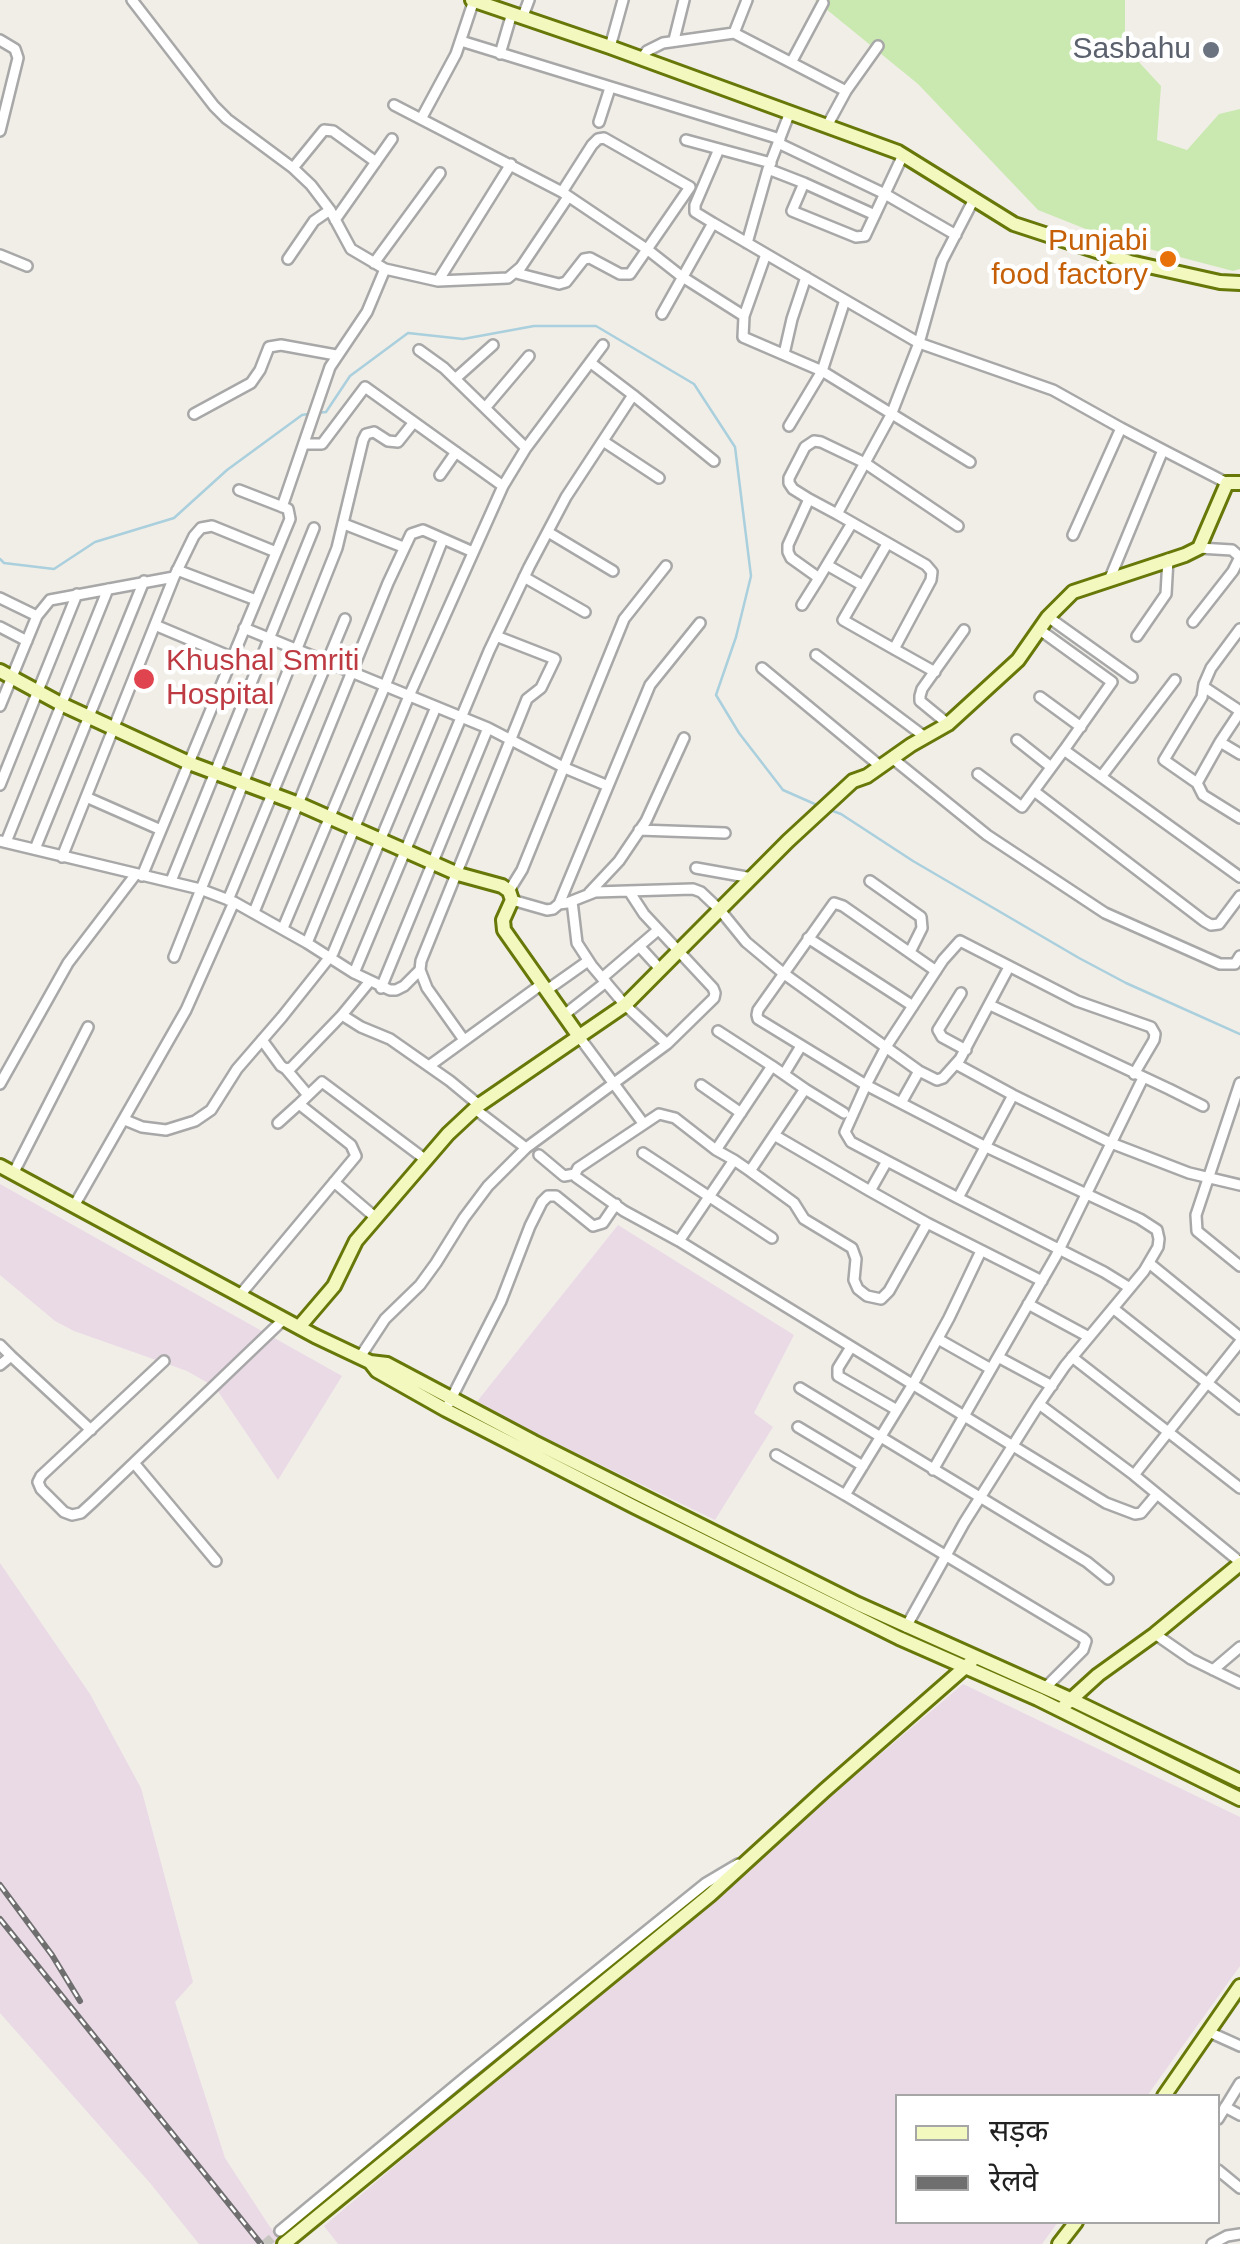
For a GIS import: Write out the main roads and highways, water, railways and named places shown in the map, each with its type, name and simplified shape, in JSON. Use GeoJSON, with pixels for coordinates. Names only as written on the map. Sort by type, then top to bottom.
{"type":"FeatureCollection","features":[{"type":"Feature","properties":{"kind":"main road"},"geometry":{"type":"LineString","coordinates":[[477,1],[903,156],[1014,224],[1130,262],[1240,283]]}},
{"type":"Feature","properties":{"kind":"main road"},"geometry":{"type":"LineString","coordinates":[[299,1327],[334,1286],[356,1242],[448,1134],[477,1107],[624,1005],[853,782],[948,724],[1018,660],[1048,617],[1074,592],[1199,548],[1216,505],[1234,483]]}},
{"type":"Feature","properties":{"kind":"main road"},"geometry":{"type":"LineString","coordinates":[[6,674],[189,763],[328,816],[432,864],[502,886],[511,895],[504,930],[580,1038]]}},
{"type":"Feature","properties":{"kind":"main road"},"geometry":{"type":"LineString","coordinates":[[0,1166],[283,1320],[365,1360],[387,1364],[449,1405],[902,1632],[1070,1699],[1240,1781]]}},
{"type":"Feature","properties":{"kind":"main road"},"geometry":{"type":"LineString","coordinates":[[1060,1710],[1098,1675],[1155,1634],[1240,1563]]}},
{"type":"Feature","properties":{"kind":"main road"},"geometry":{"type":"LineString","coordinates":[[971,1662],[1240,1799]]}},
{"type":"Feature","properties":{"kind":"main road"},"geometry":{"type":"LineString","coordinates":[[282,2238],[710,1894],[971,1662]]}},
{"type":"Feature","properties":{"kind":"main road"},"geometry":{"type":"LineString","coordinates":[[1165,2094],[1239,1989]]}},
{"type":"Feature","properties":{"kind":"main road"},"geometry":{"type":"LineString","coordinates":[[1059,2244],[1074,2224]]}},
{"type":"Feature","properties":{"kind":"waterway"},"geometry":{"type":"LineString","coordinates":[[316,413],[326,412],[350,376],[408,333],[463,339],[534,326],[596,326],[694,384],[735,447],[751,576],[716,695],[739,733],[783,790],[817,805]]}},
{"type":"Feature","properties":{"kind":"waterway"},"geometry":{"type":"LineString","coordinates":[[0,559],[4,563],[54,569],[95,542],[174,518],[227,470],[308,414]]}},
{"type":"Feature","properties":{"kind":"waterway"},"geometry":{"type":"LineString","coordinates":[[830,810],[1079,958],[1240,1034]]}},
{"type":"Feature","properties":{"kind":"tunnel"},"geometry":{"type":"LineString","coordinates":[[265,2244],[280,2231]]}},
{"type":"Feature","properties":{"kind":"railway"},"geometry":{"type":"LineString","coordinates":[[0,1885],[52,1955],[80,2001]]}},
{"type":"Feature","properties":{"kind":"railway"},"geometry":{"type":"LineString","coordinates":[[0,1919],[261,2244]]}},
{"type":"Feature","properties":{"kind":"place","name":"Sasbahu"},"geometry":{"type":"Point","coordinates":[1211,50]}},
{"type":"Feature","properties":{"kind":"place","name":"Punjabi food factory"},"geometry":{"type":"Point","coordinates":[1168,259]}},
{"type":"Feature","properties":{"kind":"place","name":"Khushal Smriti Hospital"},"geometry":{"type":"Point","coordinates":[144,679]}}]}
